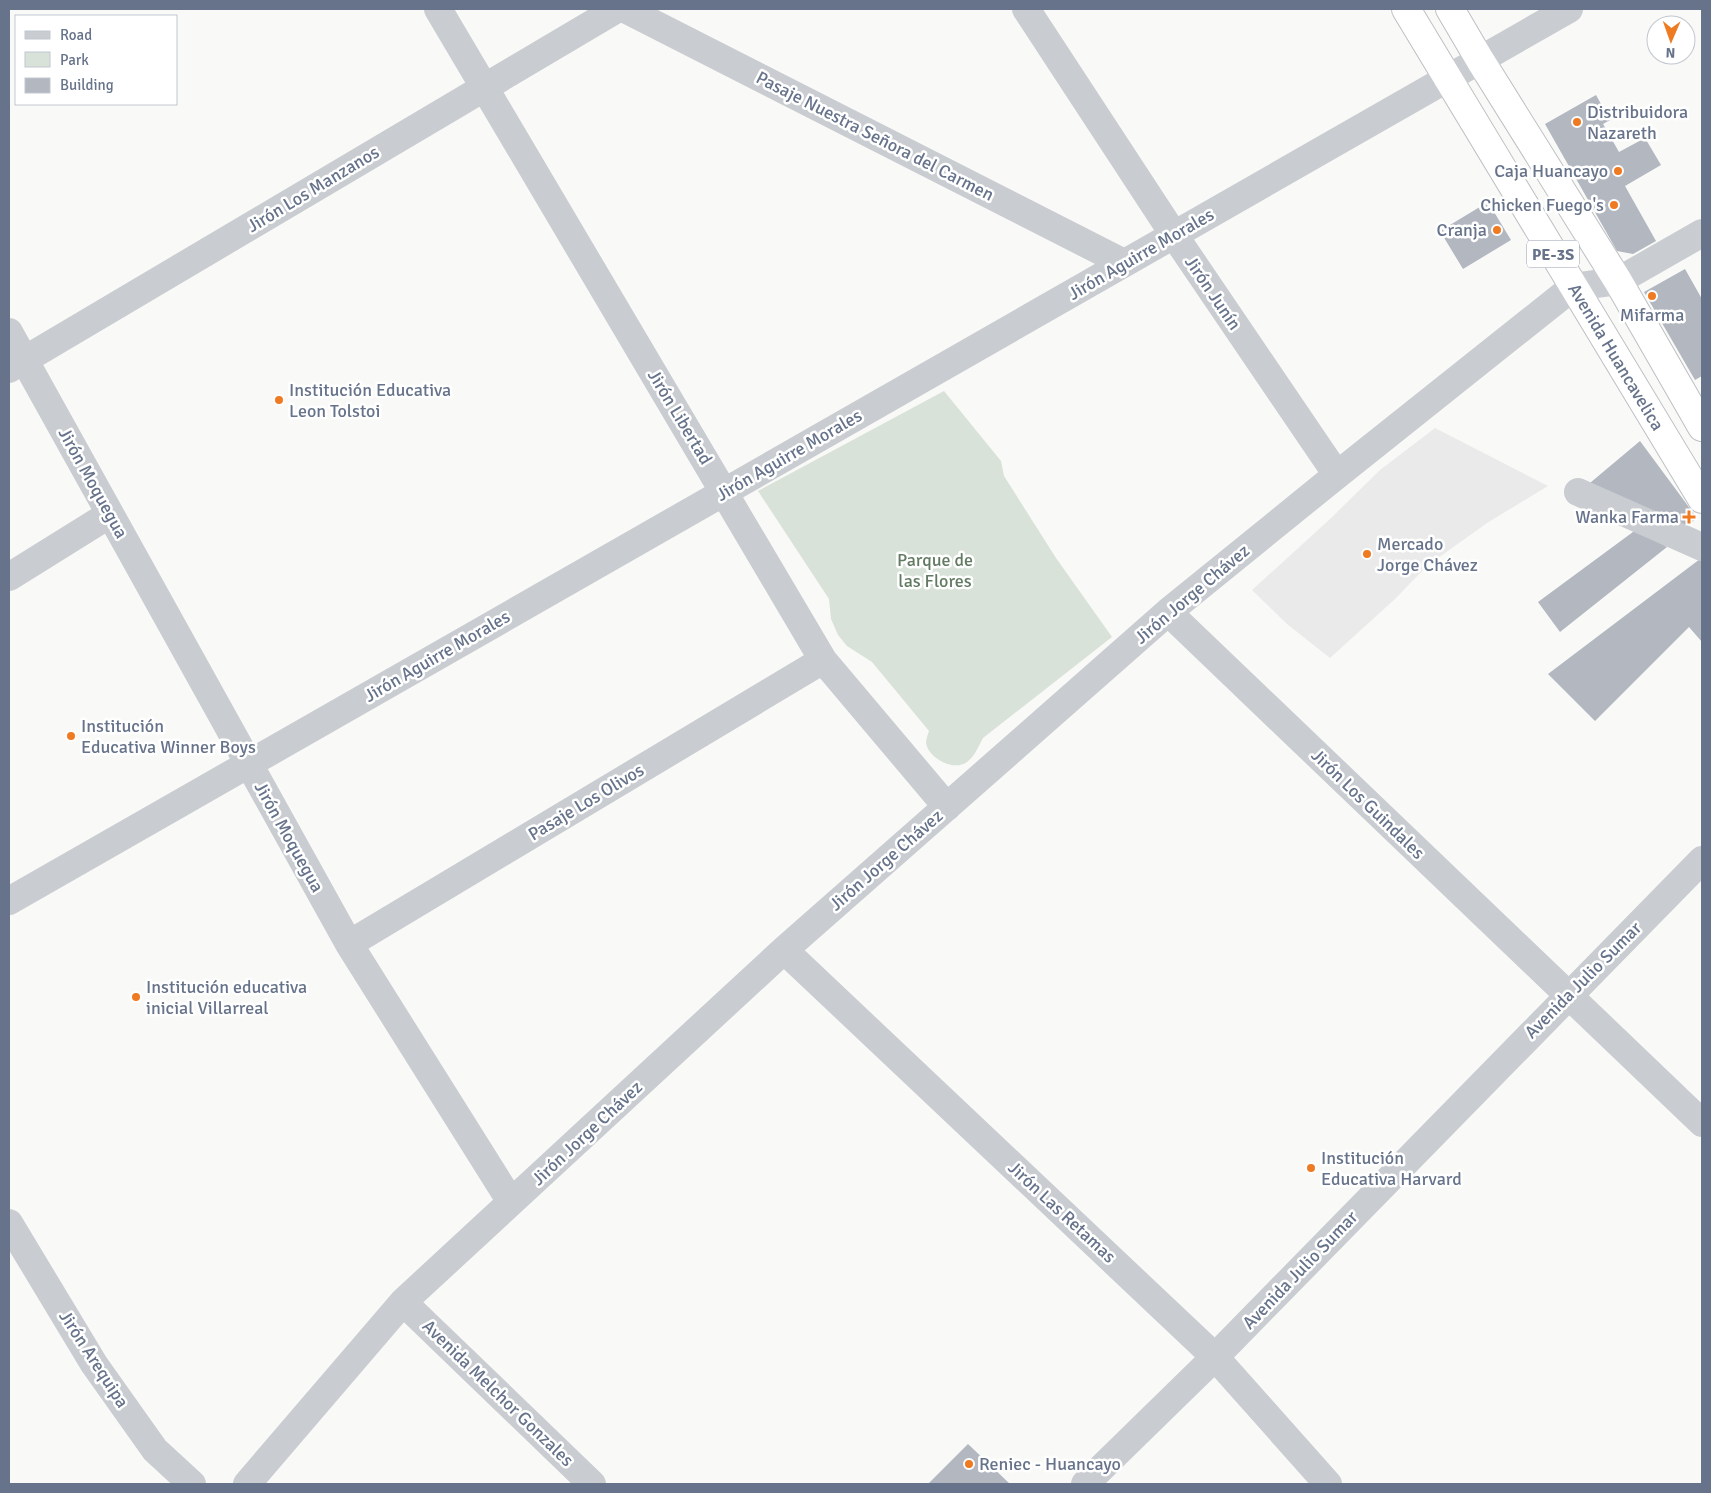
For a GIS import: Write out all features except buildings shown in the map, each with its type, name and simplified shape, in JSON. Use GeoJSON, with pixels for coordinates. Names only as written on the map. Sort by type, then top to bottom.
{"type":"FeatureCollection","features":[{"type":"Feature","properties":{"kind":"highway","name":"Avenida Huancavelica"},"geometry":{"type":"LineString","coordinates":[[1406,9],[1702,498]]}},
{"type":"Feature","properties":{"kind":"highway","name":"PE-3S"},"geometry":{"type":"LineString","coordinates":[[1450,9],[1618,281],[1702,427]]}},
{"type":"Feature","properties":{"kind":"street","name":"Jirón Libertad"},"geometry":{"type":"LineString","coordinates":[[438,9],[823,660],[947,807]]}},
{"type":"Feature","properties":{"kind":"street","name":"Jirón Los Manzanos"},"geometry":{"type":"LineString","coordinates":[[16,365],[617,9]]}},
{"type":"Feature","properties":{"kind":"street","name":"Pasaje Nuestra Señora del Carmen"},"geometry":{"type":"LineString","coordinates":[[625,9],[1124,263]]}},
{"type":"Feature","properties":{"kind":"street","name":"Jirón Junín"},"geometry":{"type":"LineString","coordinates":[[1026,9],[1174,235],[1336,475]]}},
{"type":"Feature","properties":{"kind":"street","name":"Jirón Aguirre Morales"},"geometry":{"type":"LineString","coordinates":[[9,901],[1569,9]]}},
{"type":"Feature","properties":{"kind":"street"},"geometry":{"type":"LineString","coordinates":[[1573,287],[1618,281],[1702,232]]}},
{"type":"Feature","properties":{"kind":"street","name":"Jirón Jorge Chávez"},"geometry":{"type":"LineString","coordinates":[[247,1484],[403,1302],[784,950],[1168,612],[1336,475],[1573,287]]}},
{"type":"Feature","properties":{"kind":"street","name":"Jirón Moquegua"},"geometry":{"type":"LineString","coordinates":[[9,332],[16,365],[110,514],[349,944],[511,1202]]}},
{"type":"Feature","properties":{"kind":"street"},"geometry":{"type":"LineString","coordinates":[[1578,492],[1702,547]]}},
{"type":"Feature","properties":{"kind":"street"},"geometry":{"type":"LineString","coordinates":[[9,577],[110,514]]}},
{"type":"Feature","properties":{"kind":"street","name":"Jirón Los Guindales"},"geometry":{"type":"LineString","coordinates":[[1168,612],[1702,1123]]}},
{"type":"Feature","properties":{"kind":"street","name":"Pasaje Los Olivos"},"geometry":{"type":"LineString","coordinates":[[349,944],[823,660]]}},
{"type":"Feature","properties":{"kind":"street","name":"Avenida Julio Sumar"},"geometry":{"type":"LineString","coordinates":[[1085,1484],[1215,1357],[1702,860]]}},
{"type":"Feature","properties":{"kind":"street","name":"Jirón Las Retamas"},"geometry":{"type":"LineString","coordinates":[[784,950],[1215,1357],[1328,1484]]}},
{"type":"Feature","properties":{"kind":"street","name":"Jirón Arequipa"},"geometry":{"type":"LineString","coordinates":[[9,1223],[94,1364],[155,1450],[192,1484]]}},
{"type":"Feature","properties":{"kind":"street","name":"Avenida Melchor Gonzales"},"geometry":{"type":"LineString","coordinates":[[403,1302],[592,1484]]}},
{"type":"Feature","properties":{"kind":"shaded area","name":"Mercado Jorge Chávez"},"geometry":{"type":"Polygon","coordinates":[[[1435,428],[1548,486],[1487,523],[1427,566],[1395,599],[1330,658],[1287,624],[1252,590],[1329,520],[1380,470],[1435,428]]]}},
{"type":"Feature","properties":{"kind":"green space","name":"Parque de las Flores"},"geometry":{"type":"Polygon","coordinates":[[[944,391],[1001,461],[1004,476],[1056,558],[1112,637],[983,738],[970,760],[962,765],[942,762],[931,754],[926,743],[929,731],[872,662],[847,646],[838,635],[831,619],[829,599],[758,491],[944,391]]]}},
{"type":"Feature","properties":{"kind":"place","name":"Distribuidora Nazareth"},"geometry":{"type":"Point","coordinates":[1577,122]}},
{"type":"Feature","properties":{"kind":"place","name":"Caja Huancayo"},"geometry":{"type":"Point","coordinates":[1618,171]}},
{"type":"Feature","properties":{"kind":"place","name":"Chicken Fuego's"},"geometry":{"type":"Point","coordinates":[1614,205]}},
{"type":"Feature","properties":{"kind":"place","name":"Cranja"},"geometry":{"type":"Point","coordinates":[1497,230]}},
{"type":"Feature","properties":{"kind":"place","name":"Mifarma"},"geometry":{"type":"Point","coordinates":[1652,296]}},
{"type":"Feature","properties":{"kind":"place","name":"Institución Educativa Leon Tolstoi"},"geometry":{"type":"Point","coordinates":[279,400]}},
{"type":"Feature","properties":{"kind":"place","name":"Wanka Farma"},"geometry":{"type":"Point","coordinates":[1689,517]}},
{"type":"Feature","properties":{"kind":"place","name":"Mercado Jorge Chávez"},"geometry":{"type":"Point","coordinates":[1367,554]}},
{"type":"Feature","properties":{"kind":"place","name":"Institución Educativa Winner Boys"},"geometry":{"type":"Point","coordinates":[71,736]}},
{"type":"Feature","properties":{"kind":"place","name":"Institución educativa inicial Villarreal"},"geometry":{"type":"Point","coordinates":[136,997]}},
{"type":"Feature","properties":{"kind":"place","name":"Institución Educativa Harvard"},"geometry":{"type":"Point","coordinates":[1311,1168]}},
{"type":"Feature","properties":{"kind":"place","name":"Reniec - Huancayo"},"geometry":{"type":"Point","coordinates":[969,1464]}}]}
